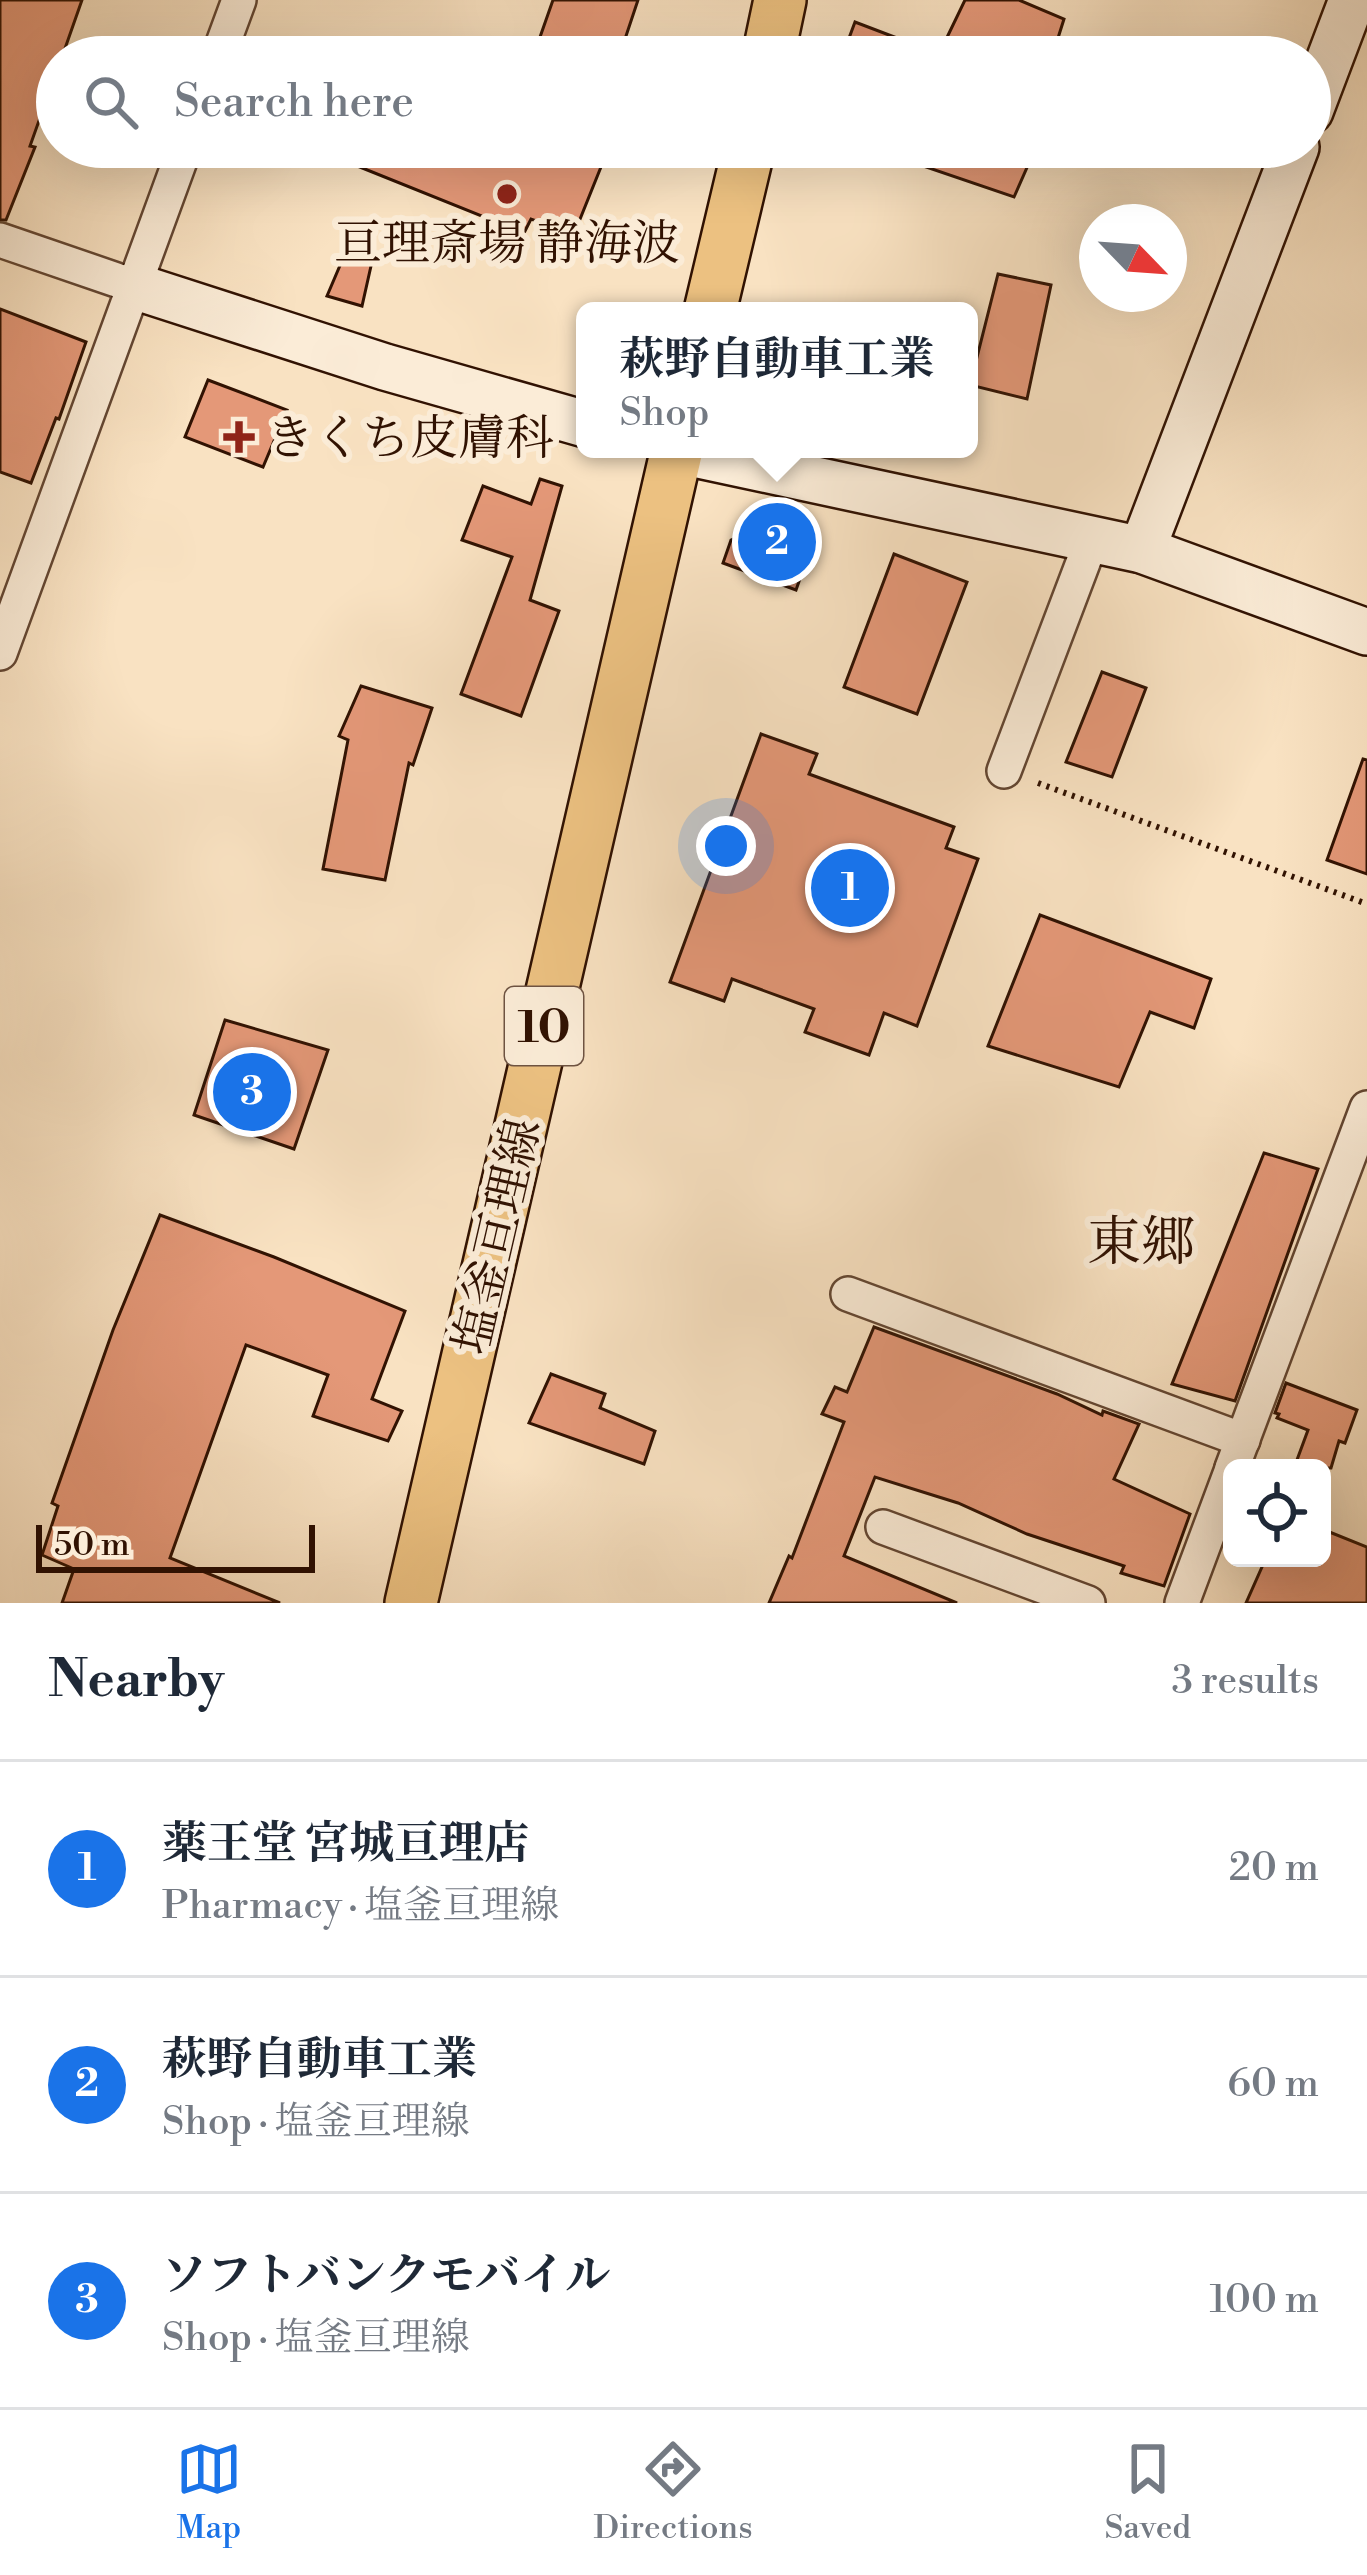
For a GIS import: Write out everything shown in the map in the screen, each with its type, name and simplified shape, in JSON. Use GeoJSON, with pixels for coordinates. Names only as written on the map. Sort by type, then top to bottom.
{"type":"FeatureCollection","features":[{"type":"Feature","properties":{"kind":"main road"},"geometry":{"type":"LineString","coordinates":[[772,36],[780,0]]}},
{"type":"Feature","properties":{"kind":"main road"},"geometry":{"type":"LineString","coordinates":[[712,302],[744,168]]}},
{"type":"Feature","properties":{"kind":"main road","name":"塩釜亘理線"},"geometry":{"type":"LineString","coordinates":[[411,1603],[673,458]]}},
{"type":"Feature","properties":{"kind":"street"},"geometry":{"type":"LineString","coordinates":[[226,36],[239,0]]}},
{"type":"Feature","properties":{"kind":"street"},"geometry":{"type":"LineString","coordinates":[[1331,56],[1352,0]]}},
{"type":"Feature","properties":{"kind":"street"},"geometry":{"type":"LineString","coordinates":[[0,653],[177,168]]}},
{"type":"Feature","properties":{"kind":"street"},"geometry":{"type":"LineString","coordinates":[[1142,550],[1288,168]]}},
{"type":"Feature","properties":{"kind":"street"},"geometry":{"type":"LineString","coordinates":[[0,240],[385,367],[576,421]]}},
{"type":"Feature","properties":{"kind":"street"},"geometry":{"type":"LineString","coordinates":[[712,458],[1142,550],[1367,632]]}},
{"type":"Feature","properties":{"kind":"street"},"geometry":{"type":"LineString","coordinates":[[1004,770],[1092,539]]}},
{"type":"Feature","properties":{"kind":"street"},"geometry":{"type":"LineString","coordinates":[[848,1294],[1236,1459],[1367,1108]]}},
{"type":"Feature","properties":{"kind":"street"},"geometry":{"type":"LineString","coordinates":[[1182,1603],[1223,1494]]}},
{"type":"Feature","properties":{"kind":"street"},"geometry":{"type":"LineString","coordinates":[[883,1527],[1088,1603]]}},
{"type":"Feature","properties":{"kind":"path"},"geometry":{"type":"LineString","coordinates":[[1004,770],[1367,904]]}},
{"type":"Feature","properties":{"kind":"building"},"geometry":{"type":"Polygon","coordinates":[[[0,0],[82,0],[69,36],[36,36],[36,129],[30,146],[35,147],[6,220],[0,220],[0,0]]]}},
{"type":"Feature","properties":{"kind":"building"},"geometry":{"type":"Polygon","coordinates":[[[553,0],[638,0],[626,36],[540,36],[553,0]]]}},
{"type":"Feature","properties":{"kind":"building"},"geometry":{"type":"Polygon","coordinates":[[[965,0],[1019,0],[1064,19],[1059,36],[948,36],[965,0]]]}},
{"type":"Feature","properties":{"kind":"building"},"geometry":{"type":"Polygon","coordinates":[[[855,22],[892,36],[850,36],[855,22]]]}},
{"type":"Feature","properties":{"kind":"building","name":"亘理斎場 静海波"},"geometry":{"type":"Polygon","coordinates":[[[362,168],[601,168],[574,234],[531,219],[524,233],[362,168]]]}},
{"type":"Feature","properties":{"kind":"building"},"geometry":{"type":"Polygon","coordinates":[[[929,168],[1027,168],[1014,197],[929,168]]]}},
{"type":"Feature","properties":{"kind":"building"},"geometry":{"type":"Polygon","coordinates":[[[347,249],[373,257],[362,306],[327,296],[347,249]]]}},
{"type":"Feature","properties":{"kind":"building"},"geometry":{"type":"Polygon","coordinates":[[[998,274],[1051,285],[1027,399],[978,387],[978,353],[998,274]]]}},
{"type":"Feature","properties":{"kind":"building"},"geometry":{"type":"Polygon","coordinates":[[[0,309],[86,342],[31,483],[0,472],[0,309]]]}},
{"type":"Feature","properties":{"kind":"building"},"geometry":{"type":"Polygon","coordinates":[[[208,380],[287,410],[263,467],[185,437],[208,380]]]}},
{"type":"Feature","properties":{"kind":"building"},"geometry":{"type":"Polygon","coordinates":[[[540,479],[562,486],[530,600],[559,611],[521,716],[461,694],[512,557],[462,540],[483,486],[531,504],[540,479]]]}},
{"type":"Feature","properties":{"kind":"building"},"geometry":{"type":"Polygon","coordinates":[[[763,525],[812,544],[796,590],[723,563],[731,540],[763,525]]]}},
{"type":"Feature","properties":{"kind":"building"},"geometry":{"type":"Polygon","coordinates":[[[894,554],[967,582],[917,714],[844,687],[894,554]]]}},
{"type":"Feature","properties":{"kind":"building"},"geometry":{"type":"Polygon","coordinates":[[[1102,672],[1146,688],[1112,777],[1066,762],[1102,672]]]}},
{"type":"Feature","properties":{"kind":"building"},"geometry":{"type":"Polygon","coordinates":[[[361,686],[432,708],[413,765],[409,763],[385,880],[323,869],[348,740],[339,736],[361,686]]]}},
{"type":"Feature","properties":{"kind":"building"},"geometry":{"type":"Polygon","coordinates":[[[761,734],[817,754],[809,774],[954,827],[946,848],[978,859],[917,1026],[884,1013],[869,1055],[805,1032],[814,1009],[732,979],[724,1001],[670,982],[761,734]]]}},
{"type":"Feature","properties":{"kind":"building"},"geometry":{"type":"Polygon","coordinates":[[[1363,759],[1367,760],[1367,874],[1327,860],[1363,759]]]}},
{"type":"Feature","properties":{"kind":"building"},"geometry":{"type":"Polygon","coordinates":[[[1040,915],[1211,979],[1194,1028],[1150,1012],[1119,1087],[988,1046],[1040,915]]]}},
{"type":"Feature","properties":{"kind":"building"},"geometry":{"type":"Polygon","coordinates":[[[225,1020],[328,1050],[294,1149],[194,1115],[225,1020]]]}},
{"type":"Feature","properties":{"kind":"building"},"geometry":{"type":"Polygon","coordinates":[[[1264,1153],[1318,1169],[1235,1401],[1172,1384],[1264,1153]]]}},
{"type":"Feature","properties":{"kind":"building"},"geometry":{"type":"Polygon","coordinates":[[[160,1215],[405,1311],[372,1399],[402,1411],[388,1441],[313,1416],[328,1375],[246,1345],[170,1558],[280,1603],[62,1603],[74,1569],[42,1555],[58,1506],[52,1503],[113,1330],[160,1215]]]}},
{"type":"Feature","properties":{"kind":"building"},"geometry":{"type":"Polygon","coordinates":[[[874,1327],[1102,1415],[1103,1411],[1139,1424],[1114,1479],[1190,1514],[1164,1586],[1121,1573],[1124,1566],[1027,1534],[958,1503],[875,1477],[844,1556],[957,1603],[769,1603],[789,1556],[792,1558],[844,1422],[822,1414],[835,1387],[847,1392],[874,1327]]]}},
{"type":"Feature","properties":{"kind":"building"},"geometry":{"type":"Polygon","coordinates":[[[551,1374],[605,1394],[600,1408],[655,1431],[644,1464],[529,1423],[551,1374]]]}},
{"type":"Feature","properties":{"kind":"building"},"geometry":{"type":"Polygon","coordinates":[[[1286,1383],[1357,1410],[1345,1443],[1339,1441],[1331,1468],[1331,1459],[1297,1459],[1308,1430],[1275,1413],[1286,1383]]]}},
{"type":"Feature","properties":{"kind":"building"},"geometry":{"type":"Polygon","coordinates":[[[1331,1533],[1367,1547],[1367,1603],[1246,1603],[1262,1567],[1331,1567],[1331,1533]]]}},
{"type":"Feature","properties":{"kind":"place","name":"亘理斎場 静海波"},"geometry":{"type":"Point","coordinates":[507,194]}},
{"type":"Feature","properties":{"kind":"place","name":"きくち皮膚科"},"geometry":{"type":"Point","coordinates":[239,437]}},
{"type":"Feature","properties":{"kind":"place","name":"萩野自動車工業"},"geometry":{"type":"Point","coordinates":[777,542]}},
{"type":"Feature","properties":{"kind":"place","name":"薬王堂 宮城亘理店"},"geometry":{"type":"Point","coordinates":[850,888]}},
{"type":"Feature","properties":{"kind":"place","name":"ソフトバンクモバイル"},"geometry":{"type":"Point","coordinates":[252,1092]}},
{"type":"Feature","properties":{"kind":"district","name":"東郷"},"geometry":{"type":"Point","coordinates":[1141,1241]}}]}
